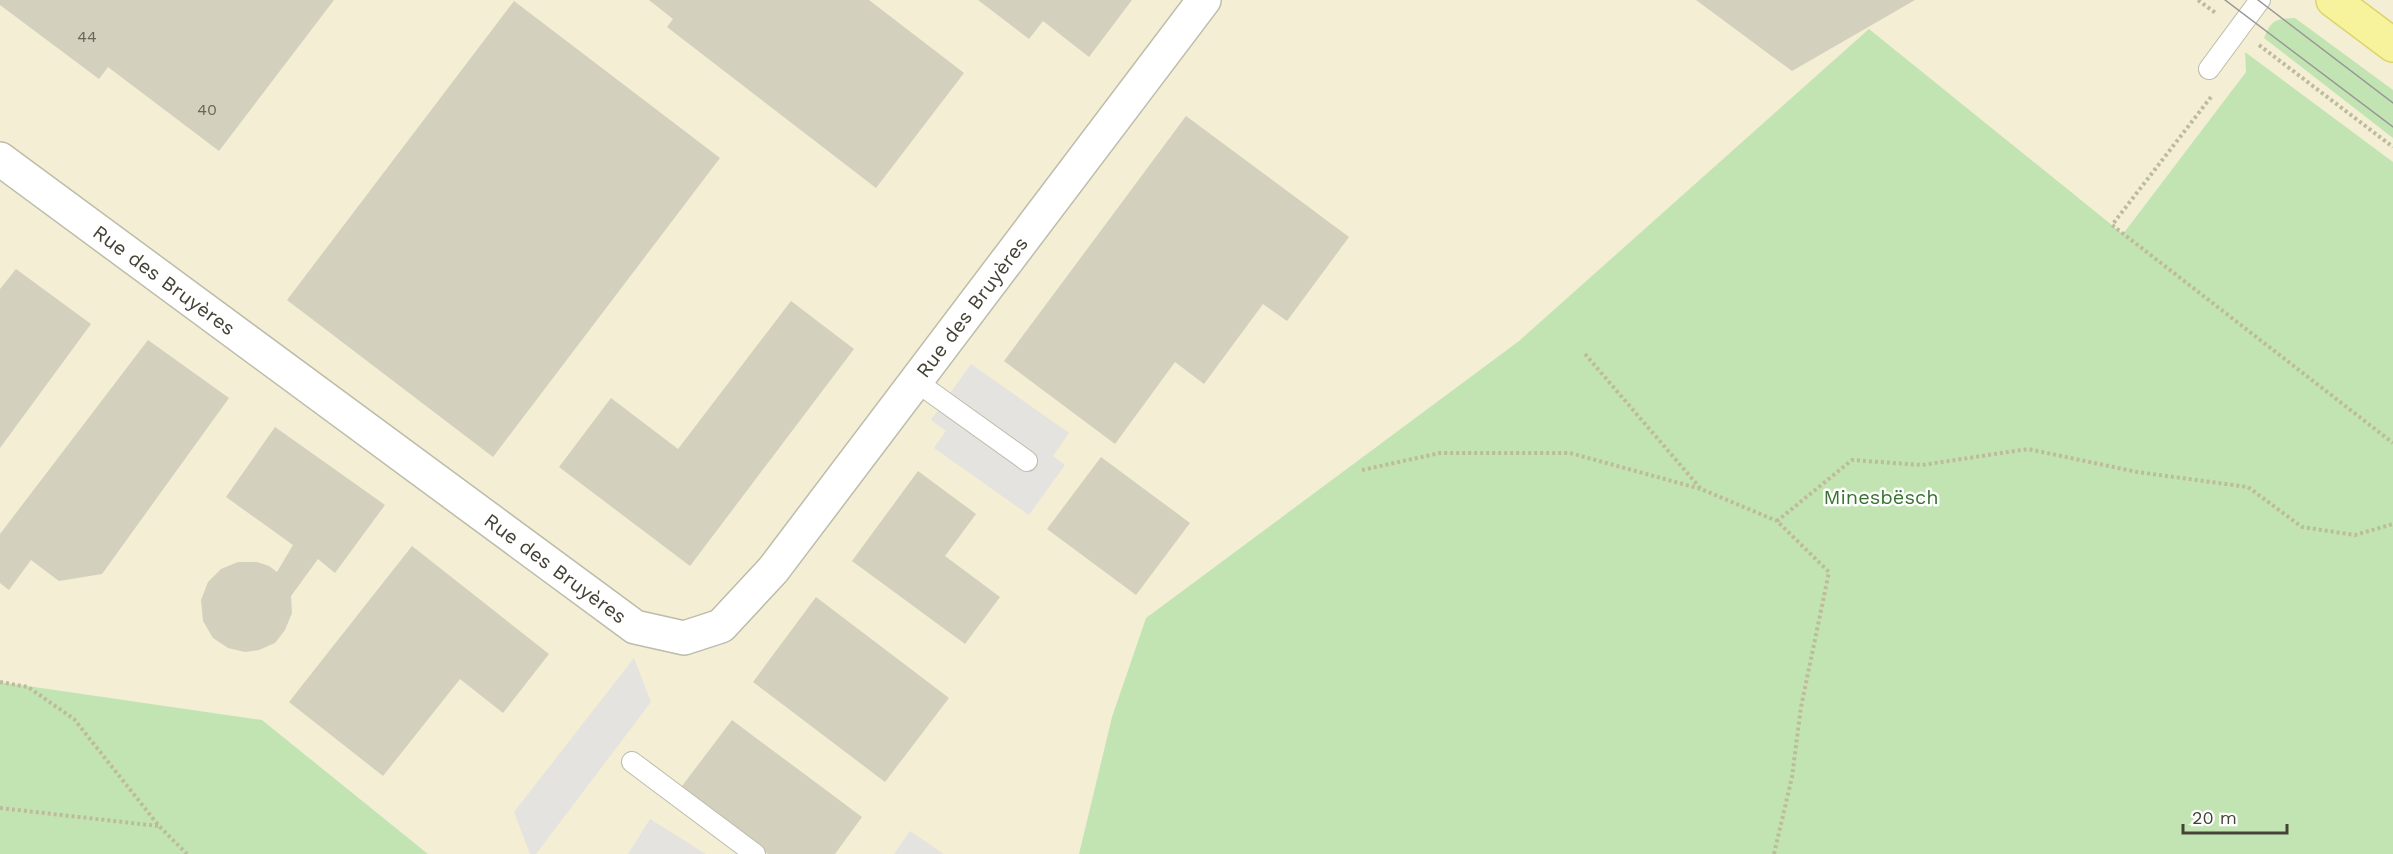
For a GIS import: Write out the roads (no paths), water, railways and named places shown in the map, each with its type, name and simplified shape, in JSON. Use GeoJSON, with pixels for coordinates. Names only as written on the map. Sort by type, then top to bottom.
{"type":"FeatureCollection","features":[{"type":"Feature","properties":{"kind":"main road"},"geometry":{"type":"LineString","coordinates":[[2337,1],[2393,45]]}},
{"type":"Feature","properties":{"kind":"street","name":"Rue des Bruyères"},"geometry":{"type":"LineString","coordinates":[[0,159],[635,627],[684,638],[720,626],[772,570],[1204,0]]}},
{"type":"Feature","properties":{"kind":"lane"},"geometry":{"type":"LineString","coordinates":[[2209,69],[2260,0]]}},
{"type":"Feature","properties":{"kind":"lane"},"geometry":{"type":"LineString","coordinates":[[914,380],[1027,461]]}},
{"type":"Feature","properties":{"kind":"lane"},"geometry":{"type":"LineString","coordinates":[[632,762],[755,854]]}},
{"type":"Feature","properties":{"kind":"tram line"},"geometry":{"type":"LineString","coordinates":[[2225,0],[2393,127]]}},
{"type":"Feature","properties":{"kind":"tram line"},"geometry":{"type":"LineString","coordinates":[[2258,0],[2393,103]]}},
{"type":"Feature","properties":{"kind":"park label","name":"Minesbësch"},"geometry":{"type":"Point","coordinates":[1881,497]}}]}
